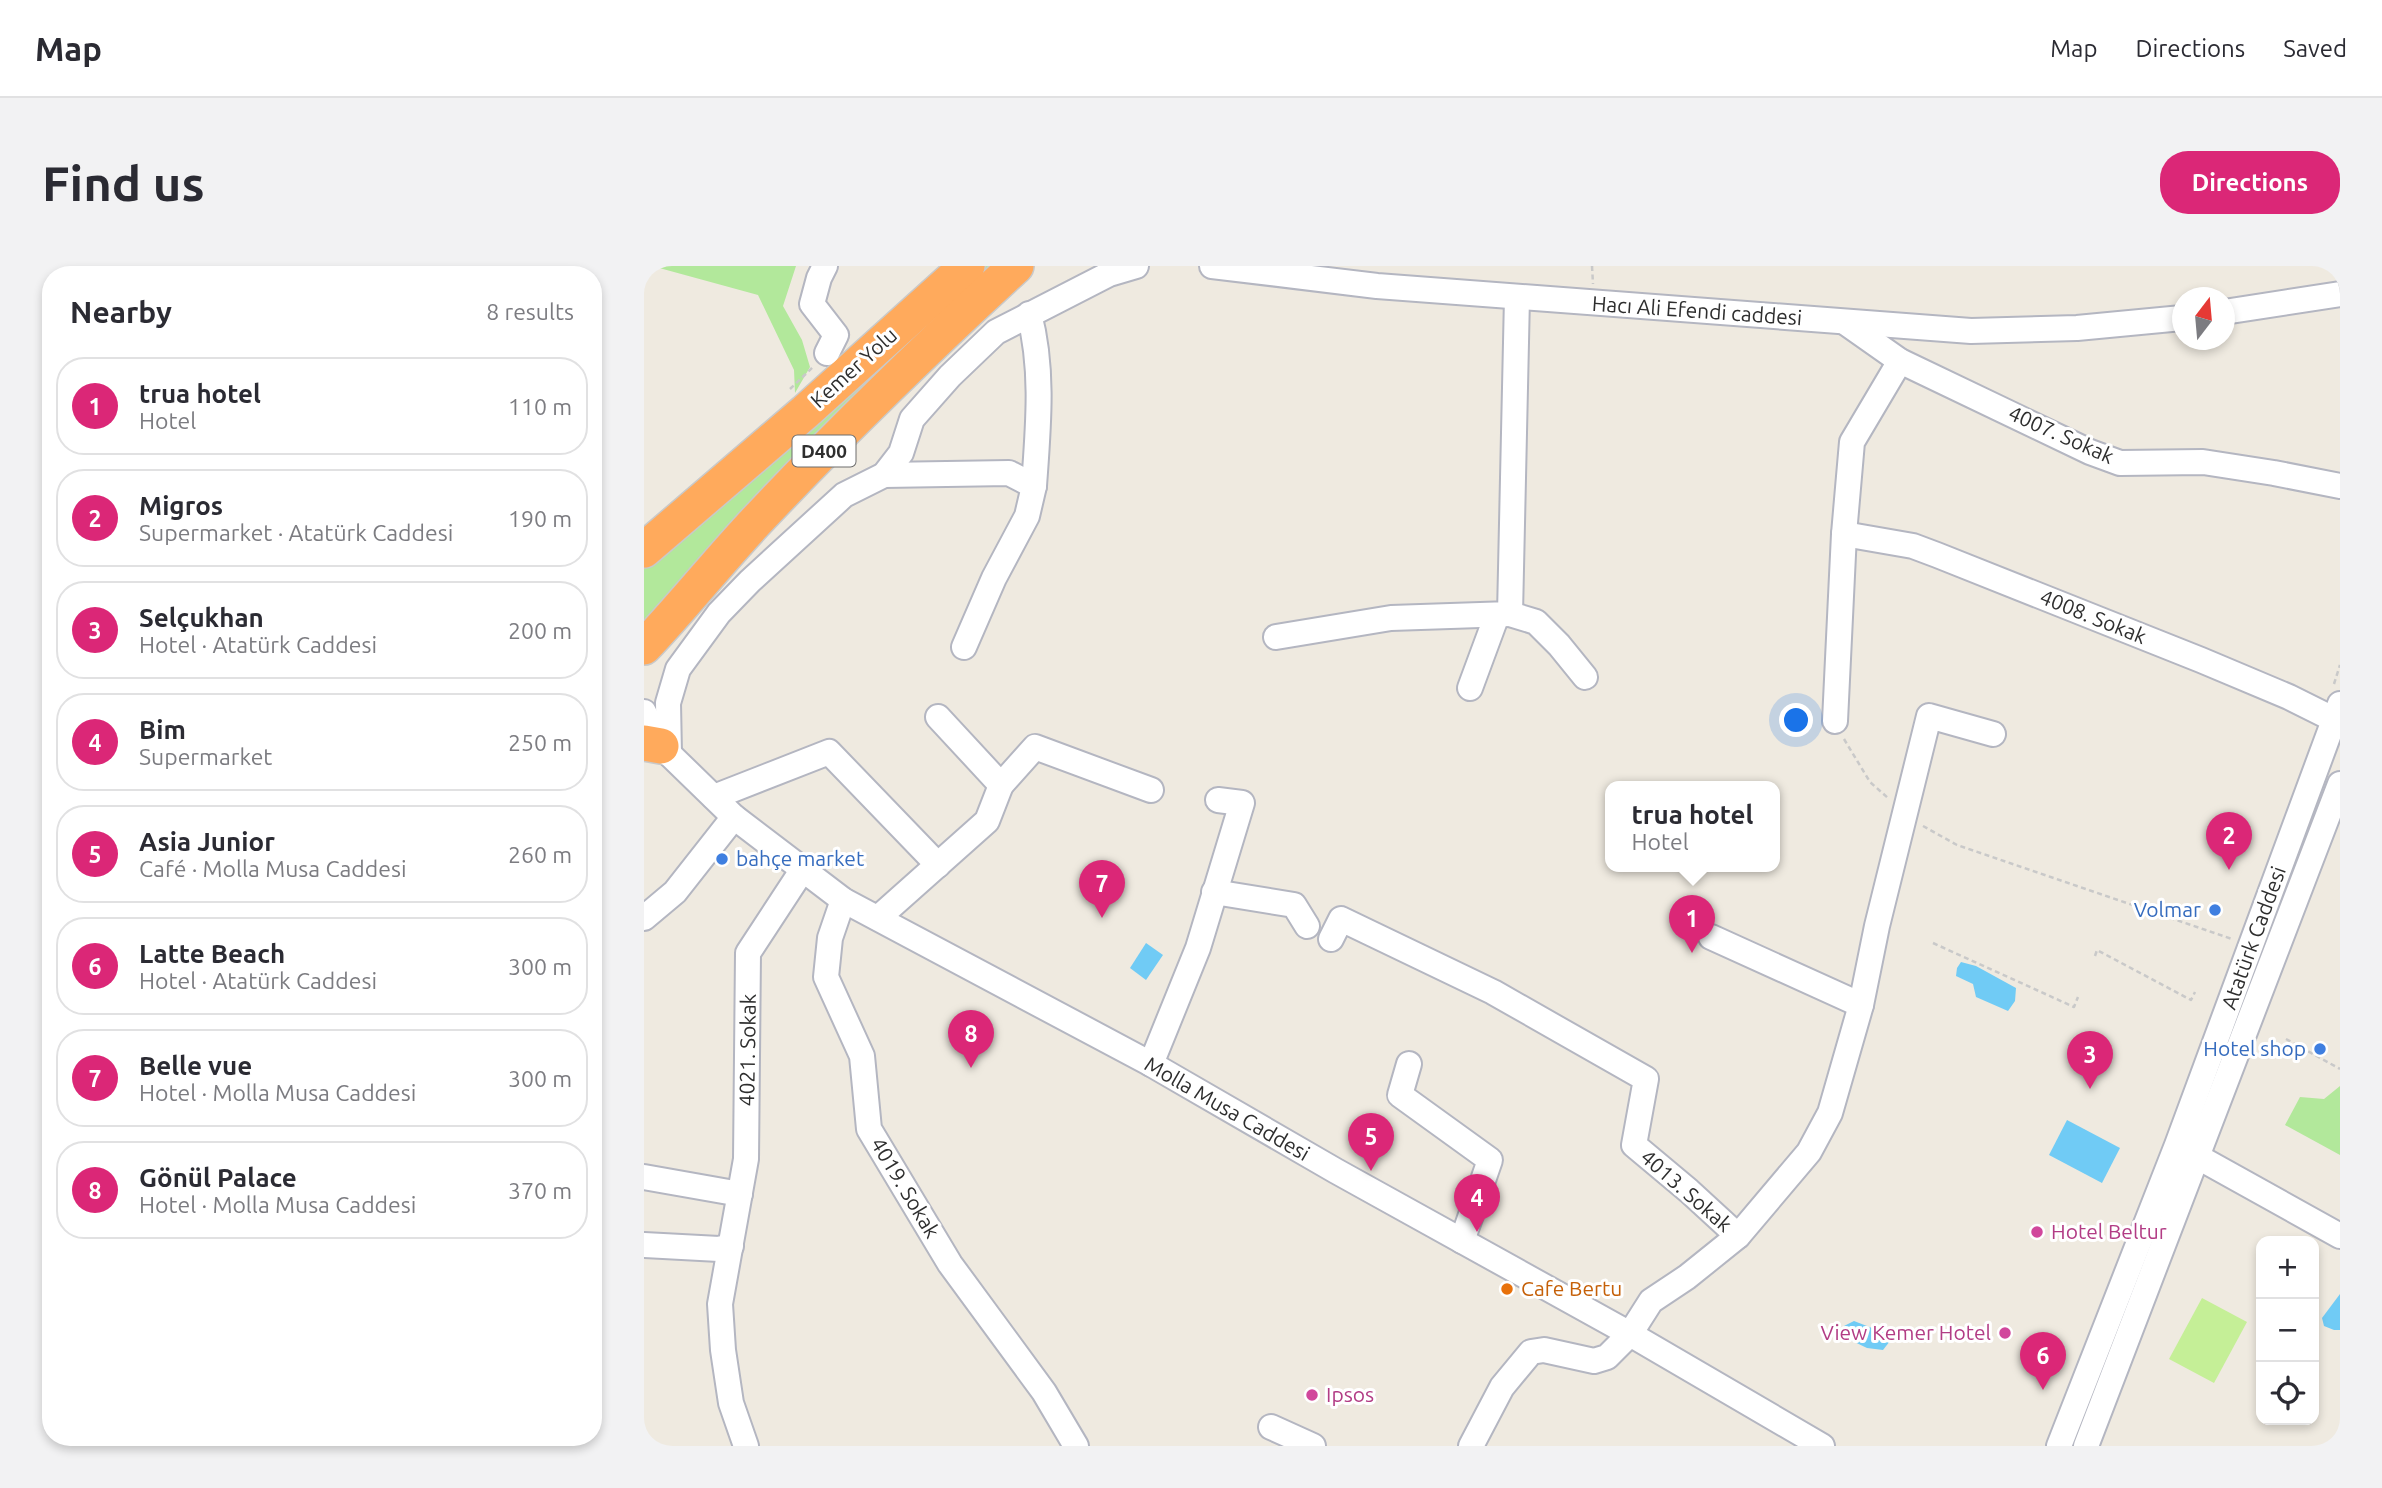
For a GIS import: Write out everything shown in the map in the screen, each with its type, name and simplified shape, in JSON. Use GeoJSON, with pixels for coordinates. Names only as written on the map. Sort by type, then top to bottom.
{"type":"FeatureCollection","features":[{"type":"Feature","properties":{"kind":"highway","name":"Kemer Yolu"},"geometry":{"type":"LineString","coordinates":[[644,550],[806,412],[967,266]]}},
{"type":"Feature","properties":{"kind":"highway","name":"D400"},"geometry":{"type":"LineString","coordinates":[[644,647],[760,517],[821,454],[940,336],[1016,266]]}},
{"type":"Feature","properties":{"kind":"street"},"geometry":{"type":"LineString","coordinates":[[825,266],[818,278],[812,304],[836,335],[827,354]]}},
{"type":"Feature","properties":{"kind":"street"},"geometry":{"type":"LineString","coordinates":[[655,745],[678,669],[719,613],[750,581],[845,495],[884,475],[901,453],[912,419],[950,376],[996,332],[1109,274],[1136,266]]}},
{"type":"Feature","properties":{"kind":"street","name":"Hacı Ali Efendi caddesi"},"geometry":{"type":"LineString","coordinates":[[1212,266],[1377,286],[1971,331],[2077,328],[2172,319]]}},
{"type":"Feature","properties":{"kind":"street"},"geometry":{"type":"LineString","coordinates":[[2235,310],[2340,294]]}},
{"type":"Feature","properties":{"kind":"street"},"geometry":{"type":"LineString","coordinates":[[1470,688],[1503,614],[1517,297]]}},
{"type":"Feature","properties":{"kind":"street"},"geometry":{"type":"LineString","coordinates":[[964,647],[994,578],[1027,516],[1034,486],[1038,436],[1038,380],[1036,338],[1029,314]]}},
{"type":"Feature","properties":{"kind":"street","name":"4007. Sokak"},"geometry":{"type":"LineString","coordinates":[[1845,322],[1899,360],[2090,452],[2120,463],[2203,462],[2340,486]]}},
{"type":"Feature","properties":{"kind":"street"},"geometry":{"type":"LineString","coordinates":[[1835,721],[1844,534],[1852,442],[1899,360]]}},
{"type":"Feature","properties":{"kind":"street"},"geometry":{"type":"LineString","coordinates":[[884,475],[1009,473],[1034,486]]}},
{"type":"Feature","properties":{"kind":"street","name":"4008. Sokak"},"geometry":{"type":"LineString","coordinates":[[1844,534],[1913,546],[2289,697],[2337,712]]}},
{"type":"Feature","properties":{"kind":"street"},"geometry":{"type":"LineString","coordinates":[[1276,637],[1391,618],[1503,614],[1536,622],[1585,677]]}},
{"type":"Feature","properties":{"kind":"street","name":"Molla Musa Caddesi"},"geometry":{"type":"LineString","coordinates":[[644,712],[655,745],[734,817],[843,900],[1151,1064],[1823,1444]]}},
{"type":"Feature","properties":{"kind":"street","name":"Atatürk Caddesi"},"geometry":{"type":"LineString","coordinates":[[2059,1446],[2177,1145],[2337,712]]}},
{"type":"Feature","properties":{"kind":"street"},"geometry":{"type":"LineString","coordinates":[[1471,1446],[1502,1387],[1531,1352],[1544,1350],[1594,1361],[1607,1357],[1630,1334],[1651,1301],[1687,1277],[1738,1236],[1810,1152],[1830,1113],[1861,1005],[1877,926],[1929,716],[1993,734]]}},
{"type":"Feature","properties":{"kind":"street"},"geometry":{"type":"LineString","coordinates":[[938,717],[1000,785]]}},
{"type":"Feature","properties":{"kind":"street"},"geometry":{"type":"LineString","coordinates":[[878,918],[987,821],[1000,785],[1035,747],[1151,790]]}},
{"type":"Feature","properties":{"kind":"street"},"geometry":{"type":"LineString","coordinates":[[714,797],[829,752],[937,865]]}},
{"type":"Feature","properties":{"kind":"street","name":"Atatürk Caddesi"},"geometry":{"type":"LineString","coordinates":[[2086,1446],[2340,784]]}},
{"type":"Feature","properties":{"kind":"street"},"geometry":{"type":"LineString","coordinates":[[1151,1064],[1198,948],[1214,892],[1230,801]]}},
{"type":"Feature","properties":{"kind":"street"},"geometry":{"type":"LineString","coordinates":[[644,918],[675,891],[734,817]]}},
{"type":"Feature","properties":{"kind":"street","name":"4021. Sokak"},"geometry":{"type":"LineString","coordinates":[[746,1446],[731,1403],[720,1304],[746,1159],[748,953],[803,869]]}},
{"type":"Feature","properties":{"kind":"street"},"geometry":{"type":"LineString","coordinates":[[1214,892],[1294,905],[1307,926]]}},
{"type":"Feature","properties":{"kind":"street","name":"4019. Sokak"},"geometry":{"type":"LineString","coordinates":[[843,900],[830,938],[826,977],[862,1056],[869,1129],[950,1264],[1044,1392],[1076,1446]]}},
{"type":"Feature","properties":{"kind":"street","name":"4013. Sokak"},"geometry":{"type":"LineString","coordinates":[[1331,939],[1340,919],[1493,992],[1646,1079],[1634,1146],[1738,1236]]}},
{"type":"Feature","properties":{"kind":"street"},"geometry":{"type":"LineString","coordinates":[[1711,937],[1861,1005]]}},
{"type":"Feature","properties":{"kind":"street"},"geometry":{"type":"LineString","coordinates":[[1409,1064],[1400,1095],[1490,1160],[1462,1241]]}},
{"type":"Feature","properties":{"kind":"street"},"geometry":{"type":"LineString","coordinates":[[2198,1157],[2340,1236]]}},
{"type":"Feature","properties":{"kind":"street"},"geometry":{"type":"LineString","coordinates":[[644,1177],[740,1194]]}},
{"type":"Feature","properties":{"kind":"street"},"geometry":{"type":"LineString","coordinates":[[644,1245],[719,1249],[731,1246]]}},
{"type":"Feature","properties":{"kind":"street"},"geometry":{"type":"LineString","coordinates":[[1271,1427],[1312,1446]]}},
{"type":"Feature","properties":{"kind":"path"},"geometry":{"type":"LineString","coordinates":[[1835,721],[1870,782],[1905,815],[1957,845],[2241,942]]}},
{"type":"Feature","properties":{"kind":"path"},"geometry":{"type":"LineString","coordinates":[[1933,943],[2074,1007],[2078,997]]}},
{"type":"Feature","properties":{"kind":"path"},"geometry":{"type":"LineString","coordinates":[[2095,956],[2097,950],[2191,1000],[2195,992]]}},
{"type":"Feature","properties":{"kind":"path"},"geometry":{"type":"LineString","coordinates":[[2286,1039],[2340,1069]]}},
{"type":"Feature","properties":{"kind":"green space"},"geometry":{"type":"Polygon","coordinates":[[[652,266],[796,266],[783,306],[802,340],[810,367],[795,393],[794,370],[758,295],[652,266]]]}},
{"type":"Feature","properties":{"kind":"green space"},"geometry":{"type":"Polygon","coordinates":[[[980,266],[1000,266],[644,630],[644,567],[980,266]]]}},
{"type":"Feature","properties":{"kind":"green space"},"geometry":{"type":"Polygon","coordinates":[[[2340,1086],[2340,1155],[2285,1125],[2300,1097],[2324,1099],[2340,1086]]]}},
{"type":"Feature","properties":{"kind":"green space"},"geometry":{"type":"Polygon","coordinates":[[[2202,1298],[2247,1322],[2214,1383],[2169,1359],[2202,1298]]]}},
{"type":"Feature","properties":{"kind":"water"},"geometry":{"type":"Polygon","coordinates":[[[1146,943],[1163,955],[1146,980],[1130,968],[1146,943]]]}},
{"type":"Feature","properties":{"kind":"water"},"geometry":{"type":"Polygon","coordinates":[[[1961,962],[1976,966],[2016,988],[2015,1001],[2008,1011],[1976,997],[1973,984],[1956,976],[1961,962]]]}},
{"type":"Feature","properties":{"kind":"water"},"geometry":{"type":"Polygon","coordinates":[[[2067,1120],[2120,1148],[2102,1183],[2049,1155],[2067,1120]]]}},
{"type":"Feature","properties":{"kind":"water"},"geometry":{"type":"Polygon","coordinates":[[[2340,1294],[2340,1330],[2334,1330],[2324,1326],[2322,1318],[2340,1294]]]}},
{"type":"Feature","properties":{"kind":"water"},"geometry":{"type":"Polygon","coordinates":[[[1854,1321],[1885,1333],[1890,1341],[1883,1350],[1867,1348],[1844,1337],[1844,1326],[1854,1321]]]}},
{"type":"Feature","properties":{"kind":"place","name":"bahçe market"},"geometry":{"type":"Point","coordinates":[722,859]}},
{"type":"Feature","properties":{"kind":"place","name":"Migros"},"geometry":{"type":"Point","coordinates":[2229,870]}},
{"type":"Feature","properties":{"kind":"place","name":"Volmar"},"geometry":{"type":"Point","coordinates":[2215,910]}},
{"type":"Feature","properties":{"kind":"place","name":"Belle vue"},"geometry":{"type":"Point","coordinates":[1102,918]}},
{"type":"Feature","properties":{"kind":"place","name":"trua hotel"},"geometry":{"type":"Point","coordinates":[1692,953]}},
{"type":"Feature","properties":{"kind":"place","name":"Hotel shop"},"geometry":{"type":"Point","coordinates":[2320,1049]}},
{"type":"Feature","properties":{"kind":"place","name":"Gönül Palace"},"geometry":{"type":"Point","coordinates":[971,1068]}},
{"type":"Feature","properties":{"kind":"place","name":"Selçukhan"},"geometry":{"type":"Point","coordinates":[2090,1089]}},
{"type":"Feature","properties":{"kind":"place","name":"Asia Junior"},"geometry":{"type":"Point","coordinates":[1371,1171]}},
{"type":"Feature","properties":{"kind":"place","name":"Bim"},"geometry":{"type":"Point","coordinates":[1477,1232]}},
{"type":"Feature","properties":{"kind":"place","name":"Hotel Beltur"},"geometry":{"type":"Point","coordinates":[2037,1232]}},
{"type":"Feature","properties":{"kind":"place","name":"Cafe Bertu"},"geometry":{"type":"Point","coordinates":[1507,1289]}},
{"type":"Feature","properties":{"kind":"place","name":"View Kemer Hotel"},"geometry":{"type":"Point","coordinates":[2005,1333]}},
{"type":"Feature","properties":{"kind":"place","name":"Latte Beach"},"geometry":{"type":"Point","coordinates":[2043,1390]}},
{"type":"Feature","properties":{"kind":"place","name":"Ipsos"},"geometry":{"type":"Point","coordinates":[1312,1395]}}]}
